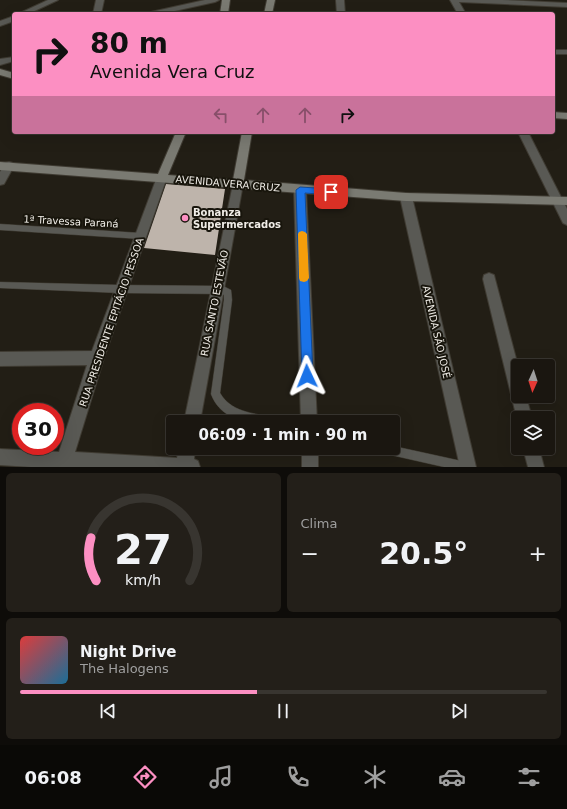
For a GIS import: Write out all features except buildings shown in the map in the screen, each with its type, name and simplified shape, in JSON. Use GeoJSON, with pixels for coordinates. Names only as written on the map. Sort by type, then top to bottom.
{"type":"FeatureCollection","features":[{"type":"Feature","properties":{"kind":"main road"},"geometry":{"type":"LineString","coordinates":[[224,12],[226,0]]}},
{"type":"Feature","properties":{"kind":"main road"},"geometry":{"type":"LineString","coordinates":[[268,12],[271,0]]}},
{"type":"Feature","properties":{"kind":"main road"},"geometry":{"type":"LineString","coordinates":[[0,72],[12,75]]}},
{"type":"Feature","properties":{"kind":"main road"},"geometry":{"type":"LineString","coordinates":[[555,115],[567,116]]}},
{"type":"Feature","properties":{"kind":"main road"},"geometry":{"type":"LineString","coordinates":[[162,177],[180,134]]}},
{"type":"Feature","properties":{"kind":"main road"},"geometry":{"type":"LineString","coordinates":[[238,184],[247,134]]}},
{"type":"Feature","properties":{"kind":"main road","name":"AVENIDA VERA CRUZ"},"geometry":{"type":"LineString","coordinates":[[4,166],[406,197],[561,200]]}},
{"type":"Feature","properties":{"kind":"street"},"geometry":{"type":"LineString","coordinates":[[27,12],[54,0]]}},
{"type":"Feature","properties":{"kind":"street"},"geometry":{"type":"LineString","coordinates":[[97,12],[100,0]]}},
{"type":"Feature","properties":{"kind":"street"},"geometry":{"type":"LineString","coordinates":[[160,12],[215,0]]}},
{"type":"Feature","properties":{"kind":"street"},"geometry":{"type":"LineString","coordinates":[[340,0],[341,12]]}},
{"type":"Feature","properties":{"kind":"street"},"geometry":{"type":"LineString","coordinates":[[454,0],[567,5]]}},
{"type":"Feature","properties":{"kind":"street"},"geometry":{"type":"LineString","coordinates":[[454,0],[461,12]]}},
{"type":"Feature","properties":{"kind":"street"},"geometry":{"type":"LineString","coordinates":[[0,24],[12,19]]}},
{"type":"Feature","properties":{"kind":"street"},"geometry":{"type":"LineString","coordinates":[[555,52],[567,52]]}},
{"type":"Feature","properties":{"kind":"street"},"geometry":{"type":"LineString","coordinates":[[0,62],[12,59]]}},
{"type":"Feature","properties":{"kind":"street"},"geometry":{"type":"LineString","coordinates":[[524,134],[561,200],[567,220]]}},
{"type":"Feature","properties":{"kind":"street"},"geometry":{"type":"LineString","coordinates":[[0,181],[4,166]]}},
{"type":"Feature","properties":{"kind":"street","name":"RUA PRESIDENTE EPITÁCIO PESSOA"},"geometry":{"type":"LineString","coordinates":[[64,463],[97,358],[162,177]]}},
{"type":"Feature","properties":{"kind":"street","name":"RUA SANTO ESTEVÃO"},"geometry":{"type":"LineString","coordinates":[[193,415],[216,289],[238,184]]}},
{"type":"Feature","properties":{"kind":"street"},"geometry":{"type":"LineString","coordinates":[[300,190],[309,415]]}},
{"type":"Feature","properties":{"kind":"street","name":"AVENIDA SÃO JOSÉ"},"geometry":{"type":"LineString","coordinates":[[406,197],[467,467]]}},
{"type":"Feature","properties":{"kind":"street"},"geometry":{"type":"LineString","coordinates":[[489,279],[511,368]]}},
{"type":"Feature","properties":{"kind":"street"},"geometry":{"type":"LineString","coordinates":[[0,359],[97,358]]}},
{"type":"Feature","properties":{"kind":"street"},"geometry":{"type":"LineString","coordinates":[[0,456],[64,463],[188,467],[188,455]]}},
{"type":"Feature","properties":{"kind":"street"},"geometry":{"type":"LineString","coordinates":[[310,455],[310,467]]}},
{"type":"Feature","properties":{"kind":"street"},"geometry":{"type":"LineString","coordinates":[[533,455],[536,467]]}},
{"type":"Feature","properties":{"kind":"lane","name":"1ª Travessa Paraná"},"geometry":{"type":"LineString","coordinates":[[0,227],[141,236]]}},
{"type":"Feature","properties":{"kind":"lane"},"geometry":{"type":"LineString","coordinates":[[0,285],[122,289],[223,290],[228,293],[228,300],[215,394],[219,402],[231,412],[243,415]]}},
{"type":"Feature","properties":{"kind":"lane"},"geometry":{"type":"LineString","coordinates":[[400,452],[467,467]]}},
{"type":"Feature","properties":{"kind":"slow traffic"},"geometry":{"type":"LineString","coordinates":[[302,234],[304,278]]}},
{"type":"Feature","properties":{"kind":"place","name":"Bonanza Supermercados"},"geometry":{"type":"Point","coordinates":[185,218]}},
{"type":"Feature","properties":{"kind":"route"},"geometry":{"type":"LineString","coordinates":[[307,376],[300,190],[331,192]]}}]}
